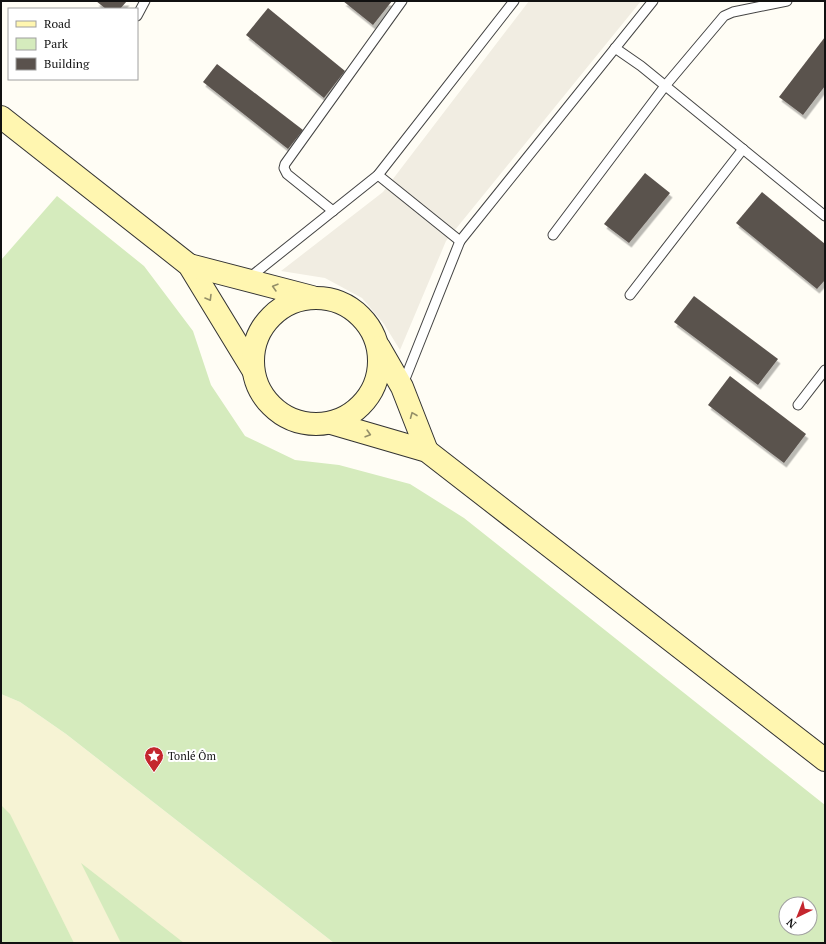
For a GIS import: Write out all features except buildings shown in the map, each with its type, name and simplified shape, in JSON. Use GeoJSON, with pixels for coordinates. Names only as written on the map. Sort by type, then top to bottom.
{"type":"FeatureCollection","features":[{"type":"Feature","properties":{"kind":"street"},"geometry":{"type":"LineString","coordinates":[[1,117],[189,265],[253,370],[260,391],[278,411],[290,419],[310,424],[331,423],[427,451],[825,760]]}},
{"type":"Feature","properties":{"kind":"street"},"geometry":{"type":"LineString","coordinates":[[189,265],[247,279],[312,298],[334,300],[353,309],[367,324],[402,387],[427,451]]}},
{"type":"Feature","properties":{"kind":"street"},"geometry":{"type":"LineString","coordinates":[[253,370],[254,349],[261,329],[274,313],[292,302],[312,298]]}},
{"type":"Feature","properties":{"kind":"street"},"geometry":{"type":"LineString","coordinates":[[331,423],[350,415],[365,401],[375,383],[380,363],[376,342]]}},
{"type":"Feature","properties":{"kind":"lane"},"geometry":{"type":"LineString","coordinates":[[138,14],[145,1]]}},
{"type":"Feature","properties":{"kind":"lane"},"geometry":{"type":"LineString","coordinates":[[333,210],[288,174],[284,168],[285,164],[402,1]]}},
{"type":"Feature","properties":{"kind":"lane"},"geometry":{"type":"LineString","coordinates":[[247,279],[378,175],[514,1]]}},
{"type":"Feature","properties":{"kind":"lane"},"geometry":{"type":"LineString","coordinates":[[402,387],[460,241],[653,1]]}},
{"type":"Feature","properties":{"kind":"lane"},"geometry":{"type":"LineString","coordinates":[[554,234],[665,86],[724,16],[734,12],[787,1]]}},
{"type":"Feature","properties":{"kind":"lane"},"geometry":{"type":"LineString","coordinates":[[615,48],[665,86],[825,216]]}},
{"type":"Feature","properties":{"kind":"lane"},"geometry":{"type":"LineString","coordinates":[[630,295],[742,149]]}},
{"type":"Feature","properties":{"kind":"lane"},"geometry":{"type":"LineString","coordinates":[[378,175],[460,241]]}},
{"type":"Feature","properties":{"kind":"lane"},"geometry":{"type":"LineString","coordinates":[[798,405],[825,370]]}},
{"type":"Feature","properties":{"kind":"shaded area"},"geometry":{"type":"Polygon","coordinates":[[[529,1],[641,1],[446,241],[400,350],[384,324],[362,298],[325,278],[281,271],[383,192],[529,1]]]}},
{"type":"Feature","properties":{"kind":"shaded area"},"geometry":{"type":"Polygon","coordinates":[[[1,694],[20,702],[66,734],[334,943],[1,943],[1,694]]]}},
{"type":"Feature","properties":{"kind":"green space"},"geometry":{"type":"Polygon","coordinates":[[[57,196],[144,266],[193,331],[211,385],[245,436],[295,460],[339,465],[410,484],[464,518],[825,805],[825,943],[334,943],[66,734],[20,702],[1,694],[1,260],[57,196]]]}},
{"type":"Feature","properties":{"kind":"green space"},"geometry":{"type":"Polygon","coordinates":[[[1,805],[10,814],[74,943],[1,943],[1,805]]]}},
{"type":"Feature","properties":{"kind":"green space"},"geometry":{"type":"Polygon","coordinates":[[[81,863],[184,943],[121,943],[81,863]]]}},
{"type":"Feature","properties":{"kind":"place","name":"Tonlé Ôm"},"geometry":{"type":"Point","coordinates":[154,773]}}]}
